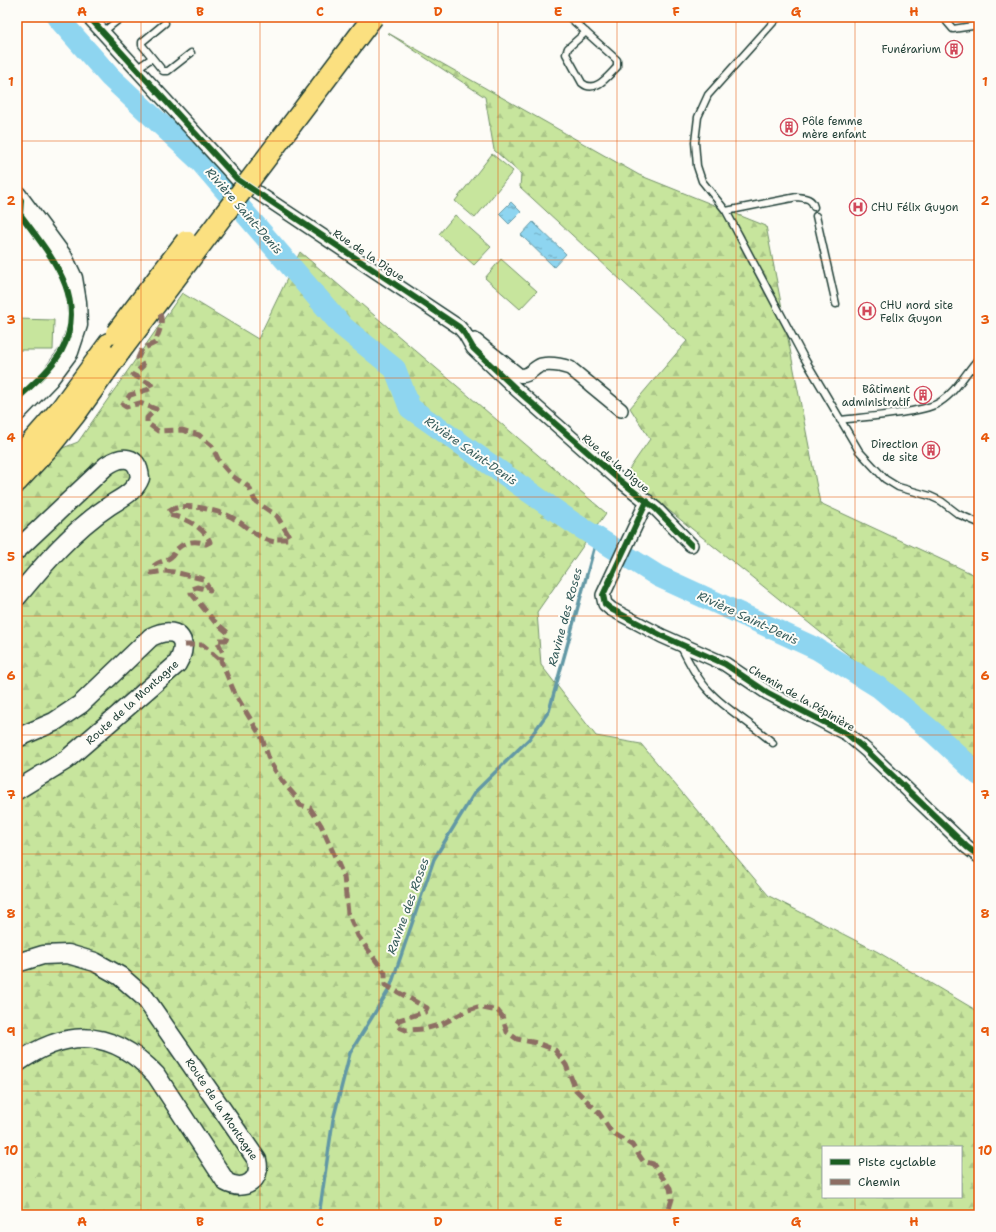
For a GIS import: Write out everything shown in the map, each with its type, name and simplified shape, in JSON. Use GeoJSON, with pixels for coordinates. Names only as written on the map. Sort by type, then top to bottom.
{"type":"FeatureCollection","features":[{"type":"Feature","properties":{"kind":"main road"},"geometry":{"type":"LineString","coordinates":[[17,466],[32,454],[68,417],[114,348],[358,17]]}},
{"type":"Feature","properties":{"kind":"main road"},"geometry":{"type":"LineString","coordinates":[[17,458],[24,452],[114,348],[373,17]]}},
{"type":"Feature","properties":{"kind":"main road"},"geometry":{"type":"LineString","coordinates":[[17,195],[64,257],[73,278],[77,302],[78,325],[69,352],[49,378],[17,412]]}},
{"type":"Feature","properties":{"kind":"main road"},"geometry":{"type":"LineString","coordinates":[[17,446],[114,348]]}},
{"type":"Feature","properties":{"kind":"main road"},"geometry":{"type":"LineString","coordinates":[[17,482],[66,427],[114,348]]}},
{"type":"Feature","properties":{"kind":"main road"},"geometry":{"type":"LineString","coordinates":[[17,550],[106,466],[116,459],[123,458],[131,460],[136,464],[140,478],[133,490],[101,511],[76,532],[17,597]]}},
{"type":"Feature","properties":{"kind":"main road","name":"Route de la Montagne"},"geometry":{"type":"LineString","coordinates":[[17,738],[54,722],[81,704],[151,637],[161,632],[168,631],[181,639],[184,645],[183,654],[177,664],[66,760],[17,790]]}},
{"type":"Feature","properties":{"kind":"main road","name":"Route de la Montagne"},"geometry":{"type":"LineString","coordinates":[[17,963],[43,955],[68,954],[95,962],[120,976],[145,998],[257,1160],[259,1167],[257,1174],[248,1184],[241,1186],[226,1182],[156,1075],[136,1056],[121,1046],[94,1038],[76,1038],[58,1041],[44,1047],[17,1063]]}},
{"type":"Feature","properties":{"kind":"street","name":"Rue de la Digue"},"geometry":{"type":"LineString","coordinates":[[89,17],[237,179],[434,310],[465,334],[473,348],[517,390],[691,545]]}},
{"type":"Feature","properties":{"kind":"street"},"geometry":{"type":"LineString","coordinates":[[465,334],[477,341],[519,375],[526,376],[540,366],[549,364],[570,368],[621,410]]}},
{"type":"Feature","properties":{"kind":"street","name":"Rue de la Digue"},"geometry":{"type":"LineString","coordinates":[[608,587],[645,504]]}},
{"type":"Feature","properties":{"kind":"street","name":"Chemin de la Pépinière"},"geometry":{"type":"LineString","coordinates":[[608,587],[603,600],[611,609],[679,644],[725,664],[768,693],[847,734],[868,751],[967,847],[979,856]]}},
{"type":"Feature","properties":{"kind":"lane"},"geometry":{"type":"LineString","coordinates":[[103,32],[122,17]]}},
{"type":"Feature","properties":{"kind":"lane"},"geometry":{"type":"LineString","coordinates":[[569,17],[586,32],[617,60],[617,67],[598,85],[591,86],[582,83],[566,54],[568,48],[586,32]]}},
{"type":"Feature","properties":{"kind":"lane"},"geometry":{"type":"LineString","coordinates":[[778,17],[708,95],[698,116],[695,142],[696,166],[702,181],[726,211],[803,356],[859,451],[885,479],[898,487],[930,496],[941,501],[958,514],[979,523]]}},
{"type":"Feature","properties":{"kind":"lane"},"geometry":{"type":"LineString","coordinates":[[946,17],[947,22],[953,28],[979,24]]}},
{"type":"Feature","properties":{"kind":"lane"},"geometry":{"type":"LineString","coordinates":[[165,23],[142,42],[142,45],[152,58],[166,72],[191,53]]}},
{"type":"Feature","properties":{"kind":"lane"},"geometry":{"type":"LineString","coordinates":[[136,69],[152,58]]}},
{"type":"Feature","properties":{"kind":"lane"},"geometry":{"type":"LineString","coordinates":[[726,211],[797,197],[809,199],[813,202],[814,207]]}},
{"type":"Feature","properties":{"kind":"lane"},"geometry":{"type":"LineString","coordinates":[[816,216],[836,304]]}},
{"type":"Feature","properties":{"kind":"lane"},"geometry":{"type":"LineString","coordinates":[[840,420],[926,408],[940,403],[951,394],[979,358]]}},
{"type":"Feature","properties":{"kind":"lane"},"geometry":{"type":"LineString","coordinates":[[970,368],[979,372]]}},
{"type":"Feature","properties":{"kind":"lane"},"geometry":{"type":"LineString","coordinates":[[679,644],[702,684],[710,693],[774,743]]}},
{"type":"Feature","properties":{"kind":"green space"},"geometry":{"type":"Polygon","coordinates":[[[388,33],[639,175],[766,226],[820,503],[979,577],[979,760],[625,475],[650,439],[630,408],[687,341],[520,187],[521,174],[494,150],[485,97],[388,33]]]}},
{"type":"Feature","properties":{"kind":"green space"},"geometry":{"type":"Polygon","coordinates":[[[492,154],[513,171],[475,218],[455,201],[492,154]]]}},
{"type":"Feature","properties":{"kind":"green space"},"geometry":{"type":"Polygon","coordinates":[[[455,215],[491,247],[474,265],[439,234],[455,215]]]}},
{"type":"Feature","properties":{"kind":"green space"},"geometry":{"type":"Polygon","coordinates":[[[300,252],[606,513],[537,612],[541,665],[596,736],[641,744],[769,896],[878,952],[979,1012],[979,1215],[17,1215],[17,466],[78,442],[182,293],[258,339],[300,252]]]}},
{"type":"Feature","properties":{"kind":"green space"},"geometry":{"type":"Polygon","coordinates":[[[501,259],[537,291],[520,309],[485,278],[501,259]]]}},
{"type":"Feature","properties":{"kind":"green space"},"geometry":{"type":"Polygon","coordinates":[[[17,319],[54,320],[53,350],[17,350],[17,319]]]}},
{"type":"Feature","properties":{"kind":"water"},"geometry":{"type":"Polygon","coordinates":[[[511,202],[521,212],[509,224],[499,214],[511,202]]]}},
{"type":"Feature","properties":{"kind":"water"},"geometry":{"type":"Polygon","coordinates":[[[533,222],[566,254],[554,267],[521,235],[533,222]]]}},
{"type":"Feature","properties":{"kind":"waterway","name":"Rivière Saint-Denis"},"geometry":{"type":"LineString","coordinates":[[57,17],[110,77],[200,161],[342,326],[395,369],[410,408],[572,522],[658,576],[817,649],[880,688],[934,733],[979,775]]}},
{"type":"Feature","properties":{"kind":"waterway","name":"Ravine des Roses"},"geometry":{"type":"LineString","coordinates":[[319,1215],[333,1120],[350,1053],[390,988],[434,859],[475,792],[529,739],[549,711],[597,538]]}},
{"type":"Feature","properties":{"kind":"marked path"},"geometry":{"type":"LineString","coordinates":[[160,314],[161,325],[155,343],[142,349],[138,358],[143,366],[133,375],[151,384],[153,388],[130,395],[123,405],[126,407],[140,403],[156,409],[147,418],[147,423],[158,431],[182,430],[199,435],[212,446],[219,461],[232,476],[249,487],[255,501],[277,516],[289,536],[289,539],[277,539],[275,542],[268,540],[262,538],[227,515],[213,510],[196,507],[181,507],[168,512],[169,515],[181,518],[193,524],[204,532],[210,542],[206,544],[199,542],[184,544],[177,549],[171,557],[154,566],[152,568],[152,573],[164,571],[174,572],[203,579],[210,590],[197,587],[191,589],[191,593],[214,621],[228,633],[226,640],[217,640],[223,653],[221,661],[235,694],[262,738],[270,762],[281,780],[296,797],[300,805],[310,808],[321,825],[344,877],[348,913],[358,936],[385,973],[385,985],[427,1008],[425,1012],[399,1020],[396,1024],[406,1030],[425,1029],[442,1024],[468,1010],[478,1007],[498,1011],[502,1016],[507,1032],[517,1039],[537,1043],[555,1050],[566,1065],[576,1090],[599,1113],[612,1133],[632,1145],[643,1161],[653,1164],[670,1188],[672,1199],[667,1215]]}},
{"type":"Feature","properties":{"kind":"marked path"},"geometry":{"type":"LineString","coordinates":[[184,645],[203,645],[221,661]]}},
{"type":"Feature","properties":{"kind":"cycle path"},"geometry":{"type":"LineString","coordinates":[[89,17],[237,179],[459,327],[473,348],[517,390],[617,478],[656,509],[691,545]]}},
{"type":"Feature","properties":{"kind":"cycle path"},"geometry":{"type":"LineString","coordinates":[[17,195],[21,200],[20,214],[43,245],[63,278],[69,296],[71,314],[69,333],[57,359],[35,383],[17,399]]}},
{"type":"Feature","properties":{"kind":"cycle path"},"geometry":{"type":"LineString","coordinates":[[647,501],[603,595],[605,604],[611,609],[662,636],[725,664],[768,693],[847,734],[867,751],[967,847],[979,856]]}},
{"type":"Feature","properties":{"kind":"place","name":"Funérarium"},"geometry":{"type":"Point","coordinates":[954,49]}},
{"type":"Feature","properties":{"kind":"place","name":"Pôle femme mère enfant"},"geometry":{"type":"Point","coordinates":[789,127]}},
{"type":"Feature","properties":{"kind":"place","name":"CHU Félix Guyon"},"geometry":{"type":"Point","coordinates":[858,207]}},
{"type":"Feature","properties":{"kind":"place","name":"CHU nord site Felix Guyon"},"geometry":{"type":"Point","coordinates":[867,311]}},
{"type":"Feature","properties":{"kind":"place","name":"Bâtiment administratif"},"geometry":{"type":"Point","coordinates":[923,395]}},
{"type":"Feature","properties":{"kind":"place","name":"Direction de site"},"geometry":{"type":"Point","coordinates":[931,450]}}]}
